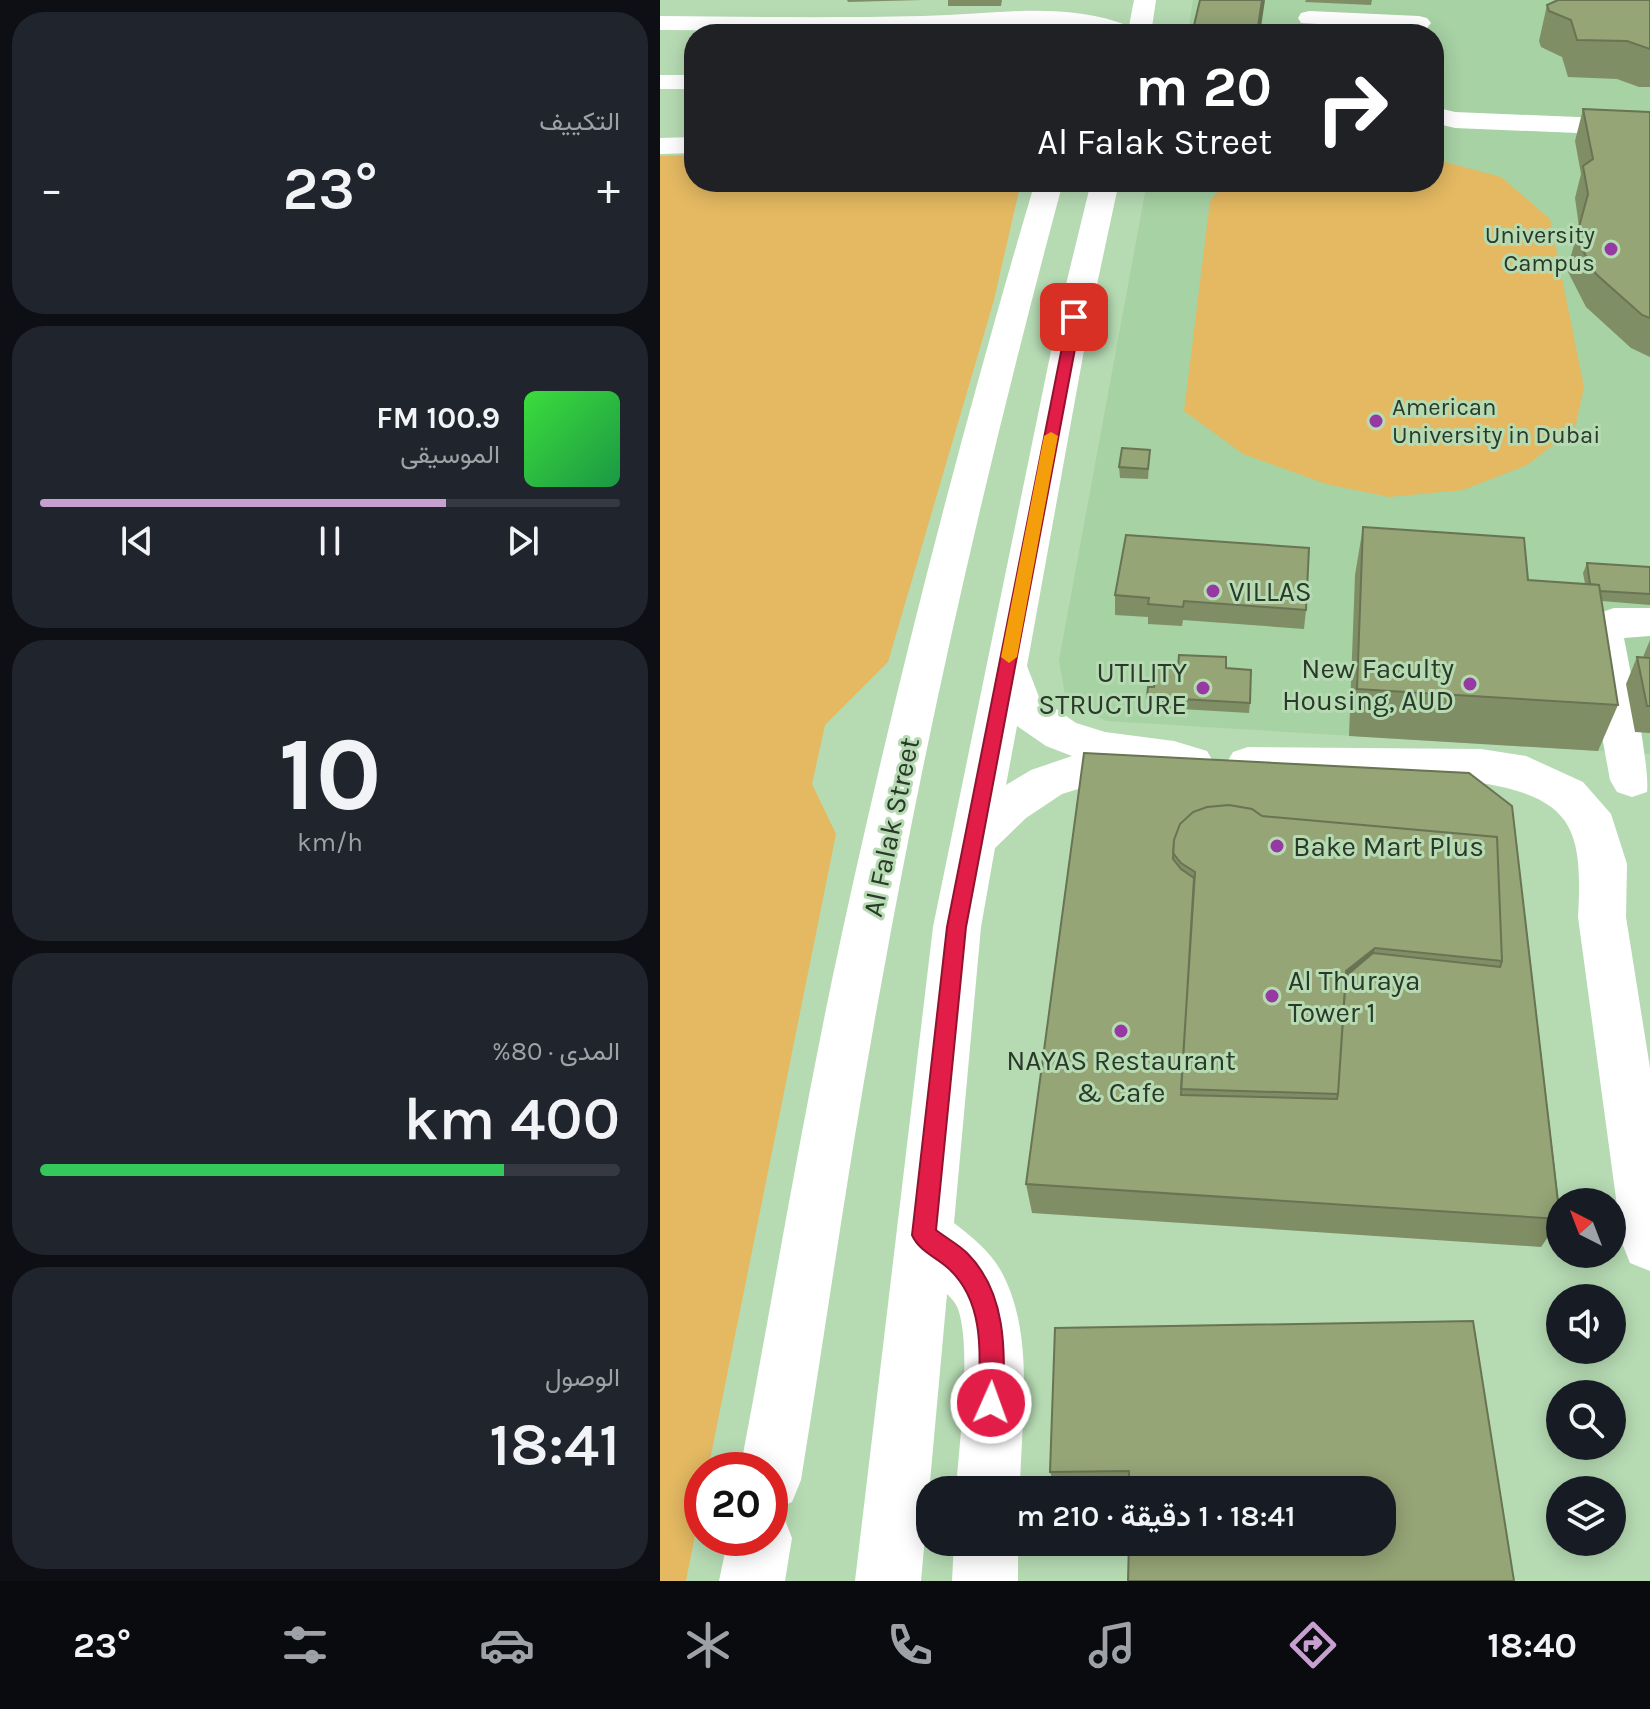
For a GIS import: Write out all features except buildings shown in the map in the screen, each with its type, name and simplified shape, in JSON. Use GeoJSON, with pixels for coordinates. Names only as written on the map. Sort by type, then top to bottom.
{"type":"FeatureCollection","features":[{"type":"Feature","properties":{"kind":"street"},"geometry":{"type":"LineString","coordinates":[[982,21],[1064,0]]}},
{"type":"Feature","properties":{"kind":"street"},"geometry":{"type":"LineString","coordinates":[[761,1],[788,2]]}},
{"type":"Feature","properties":{"kind":"street"},"geometry":{"type":"LineString","coordinates":[[788,2],[795,14],[820,23]]}},
{"type":"Feature","properties":{"kind":"street"},"geometry":{"type":"LineString","coordinates":[[753,24],[788,2]]}},
{"type":"Feature","properties":{"kind":"street"},"geometry":{"type":"LineString","coordinates":[[660,23],[1054,18],[1115,24]]}},
{"type":"Feature","properties":{"kind":"street"},"geometry":{"type":"LineString","coordinates":[[1309,18],[1419,19]]}},
{"type":"Feature","properties":{"kind":"street"},"geometry":{"type":"LineString","coordinates":[[660,41],[684,41]]}},
{"type":"Feature","properties":{"kind":"street"},"geometry":{"type":"LineString","coordinates":[[660,82],[684,82]]}},
{"type":"Feature","properties":{"kind":"street"},"geometry":{"type":"LineString","coordinates":[[1444,117],[1650,128]]}},
{"type":"Feature","properties":{"kind":"street"},"geometry":{"type":"LineString","coordinates":[[660,146],[684,145]]}},
{"type":"Feature","properties":{"kind":"street","name":"Al Falak Street"},"geometry":{"type":"LineString","coordinates":[[775,1452],[864,951],[946,574],[1038,192]]}},
{"type":"Feature","properties":{"kind":"street"},"geometry":{"type":"LineString","coordinates":[[888,1581],[957,927],[1074,317],[1103,192]]}},
{"type":"Feature","properties":{"kind":"street"},"geometry":{"type":"LineString","coordinates":[[974,840],[1007,805],[1034,786],[1100,767],[1156,768],[1192,763],[1481,766],[1526,773],[1641,780],[1604,638],[1606,629],[1614,622],[1650,622]]}},
{"type":"Feature","properties":{"kind":"street"},"geometry":{"type":"LineString","coordinates":[[1007,666],[1016,695],[1035,718],[1073,739],[1117,750],[1155,752],[1192,763]]}},
{"type":"Feature","properties":{"kind":"street"},"geometry":{"type":"LineString","coordinates":[[1404,767],[1489,784],[1528,800],[1559,825],[1579,857],[1602,917]]}},
{"type":"Feature","properties":{"kind":"street"},"geometry":{"type":"LineString","coordinates":[[1526,773],[1567,794],[1595,827],[1604,864],[1602,917],[1650,1243]]}},
{"type":"Feature","properties":{"kind":"street"},"geometry":{"type":"LineString","coordinates":[[924,1235],[959,1262],[983,1295],[993,1345],[988,1476]]}},
{"type":"Feature","properties":{"kind":"street"},"geometry":{"type":"LineString","coordinates":[[752,1581],[757,1556]]}},
{"type":"Feature","properties":{"kind":"street"},"geometry":{"type":"LineString","coordinates":[[985,1581],[986,1556]]}},
{"type":"Feature","properties":{"kind":"shaded area","name":"American University in Dubai"},"geometry":{"type":"Polygon","coordinates":[[[1193,0],[1650,0],[1650,754],[1106,721],[1066,701],[1059,660],[1145,192],[1444,192],[1444,24],[1189,24],[1193,0]]]}},
{"type":"Feature","properties":{"kind":"shaded area"},"geometry":{"type":"Polygon","coordinates":[[[684,155],[684,192],[1019,192],[994,300],[888,662],[825,725],[812,784],[836,834],[712,1452],[684,1452],[684,1556],[691,1556],[686,1581],[660,1581],[660,156],[684,155]]]}},
{"type":"Feature","properties":{"kind":"shaded area"},"geometry":{"type":"Polygon","coordinates":[[[1444,162],[1501,177],[1550,219],[1584,387],[1575,428],[1527,465],[1463,490],[1389,497],[1326,484],[1243,454],[1184,411],[1210,201],[1218,192],[1444,192],[1444,162]]]}},
{"type":"Feature","properties":{"kind":"slow traffic"},"geometry":{"type":"LineString","coordinates":[[1009,657],[1051,436]]}},
{"type":"Feature","properties":{"kind":"place","name":"University Campus"},"geometry":{"type":"Point","coordinates":[1611,249]}},
{"type":"Feature","properties":{"kind":"place","name":"American University in Dubai"},"geometry":{"type":"Point","coordinates":[1376,421]}},
{"type":"Feature","properties":{"kind":"place","name":"VILLAS"},"geometry":{"type":"Point","coordinates":[1213,591]}},
{"type":"Feature","properties":{"kind":"place","name":"New Faculty Housing, AUD"},"geometry":{"type":"Point","coordinates":[1470,684]}},
{"type":"Feature","properties":{"kind":"place","name":"UTILITY STRUCTURE"},"geometry":{"type":"Point","coordinates":[1203,688]}},
{"type":"Feature","properties":{"kind":"place","name":"Bake Mart Plus"},"geometry":{"type":"Point","coordinates":[1277,846]}},
{"type":"Feature","properties":{"kind":"place","name":"Al Thuraya Tower 1"},"geometry":{"type":"Point","coordinates":[1272,996]}},
{"type":"Feature","properties":{"kind":"place","name":"NAYAS Restaurant & Cafe"},"geometry":{"type":"Point","coordinates":[1121,1031]}},
{"type":"Feature","properties":{"kind":"route"},"geometry":{"type":"LineString","coordinates":[[991,1403],[993,1345],[983,1295],[959,1262],[924,1235],[957,927],[1074,317]]}}]}
